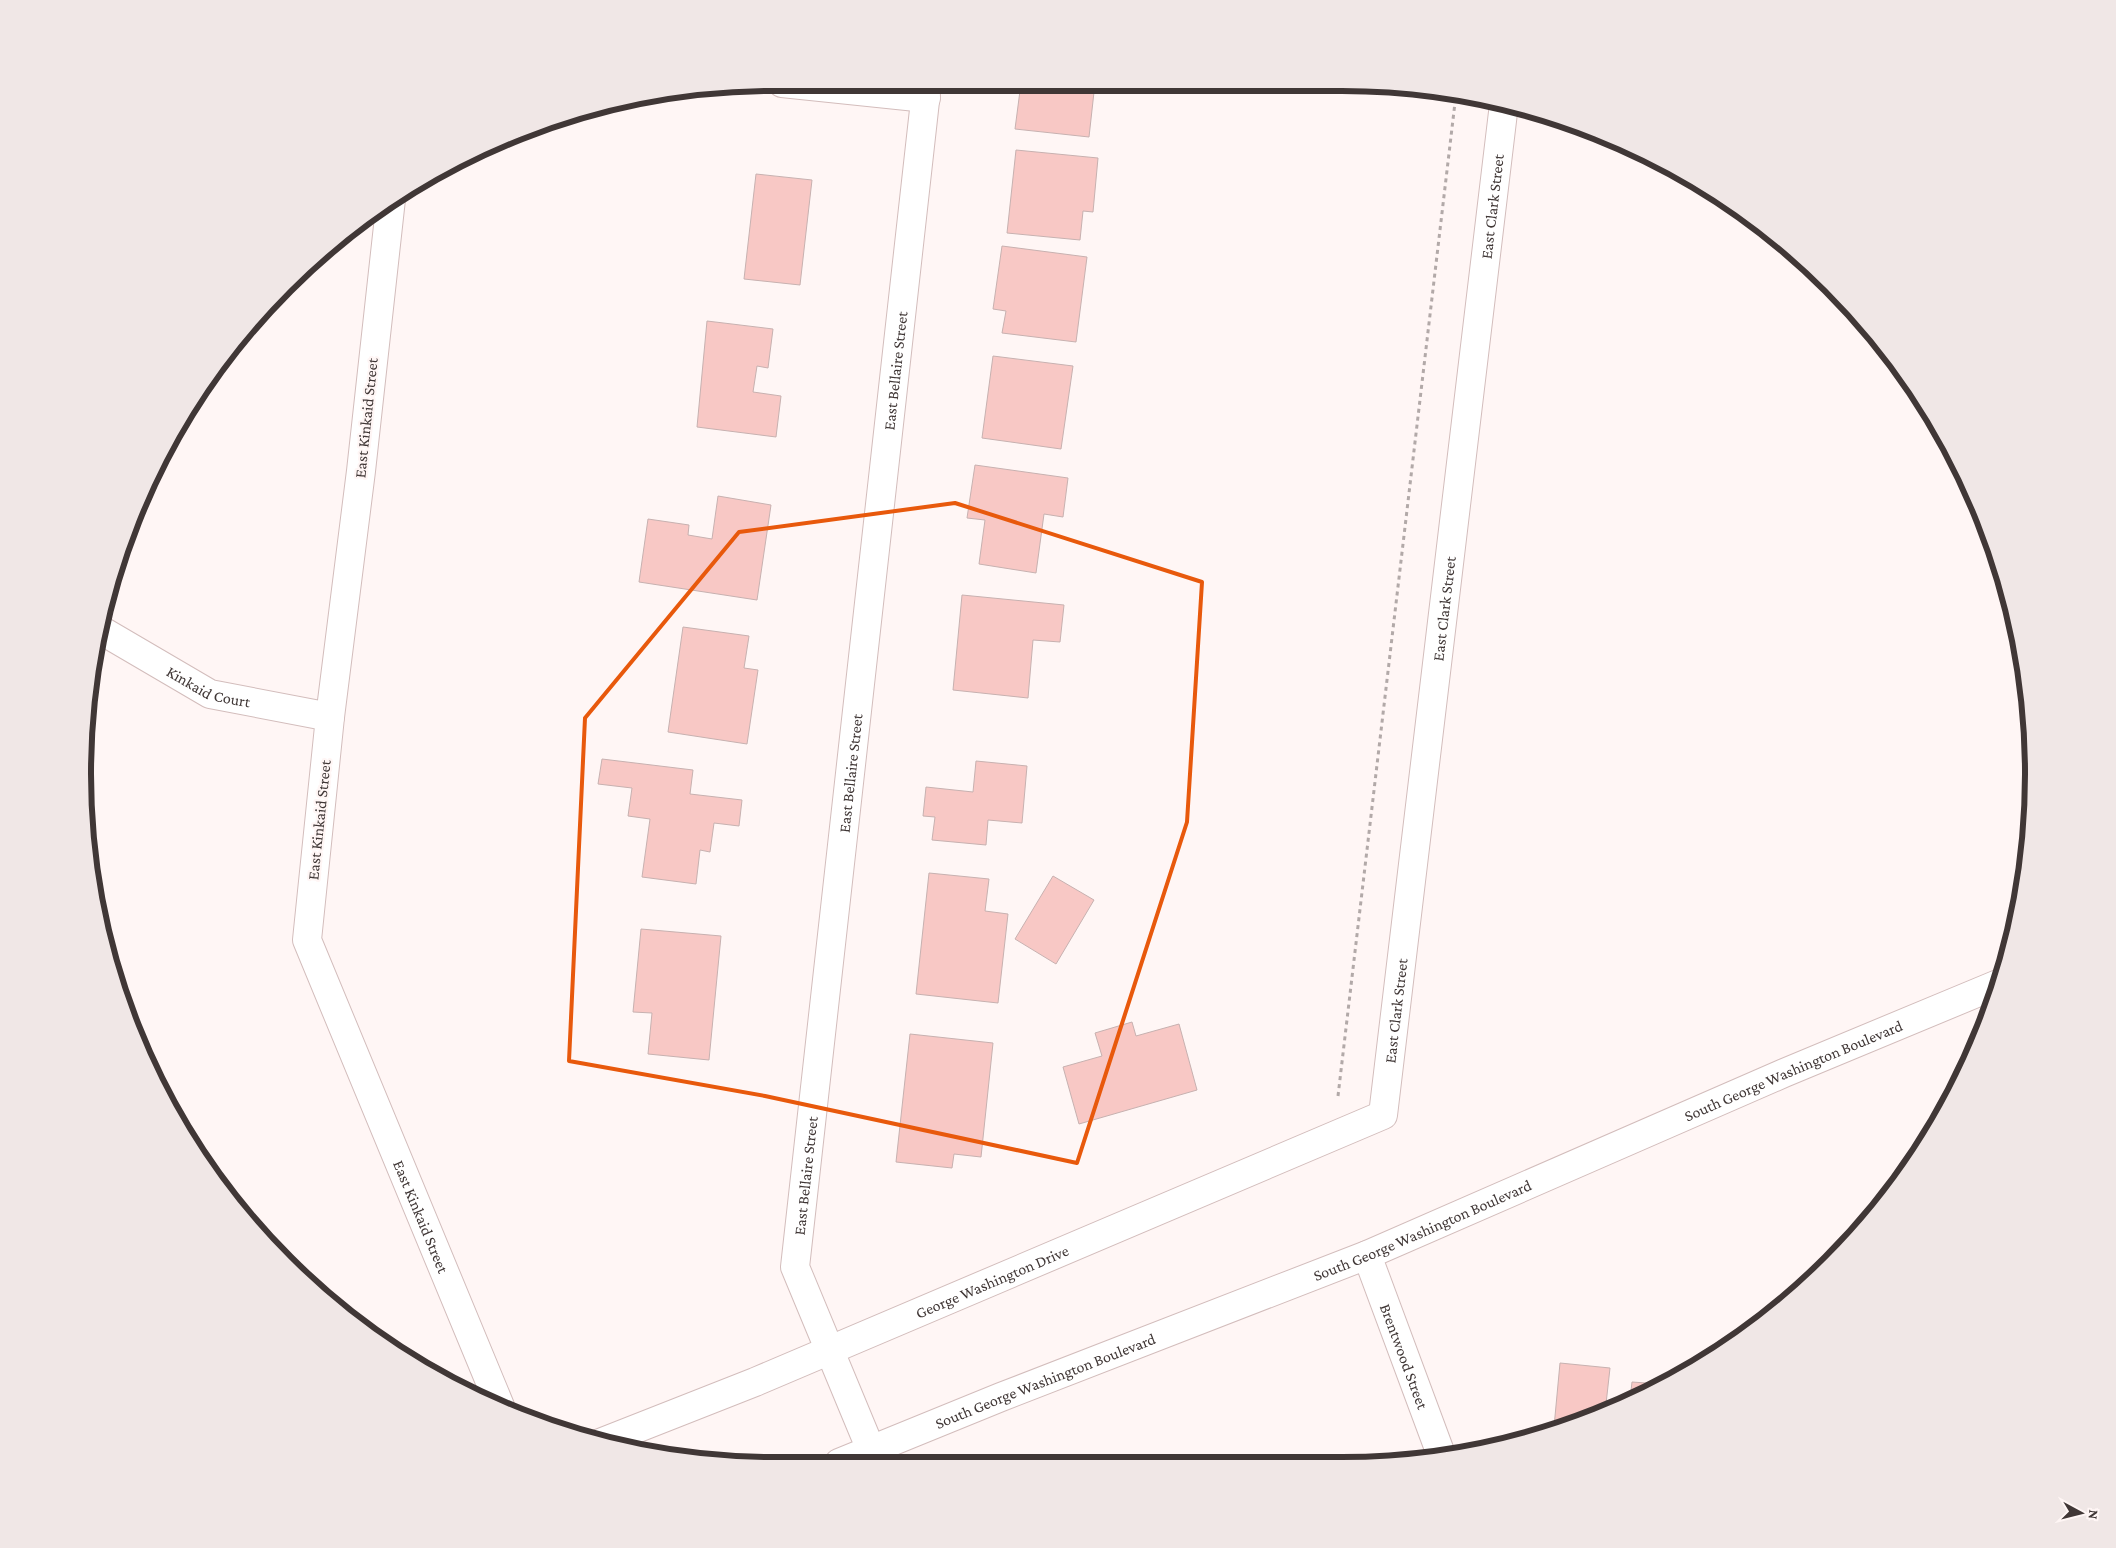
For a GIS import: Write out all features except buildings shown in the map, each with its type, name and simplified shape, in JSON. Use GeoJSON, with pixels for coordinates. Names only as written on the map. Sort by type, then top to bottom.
{"type":"FeatureCollection","features":[{"type":"Feature","properties":{"kind":"street","name":"East Bellaire Street"},"geometry":{"type":"LineString","coordinates":[[872,1450],[795,1267],[926,91]]}},
{"type":"Feature","properties":{"kind":"street","name":"East Clark Street"},"geometry":{"type":"LineString","coordinates":[[1383,1115],[1503,111]]}},
{"type":"Feature","properties":{"kind":"street","name":"East Kinkaid Street"},"geometry":{"type":"LineString","coordinates":[[389,210],[361,471],[330,717],[307,940],[496,1397]]}},
{"type":"Feature","properties":{"kind":"street","name":"Kinkaid Court"},"geometry":{"type":"LineString","coordinates":[[106,633],[210,694],[330,717]]}},
{"type":"Feature","properties":{"kind":"street","name":"South George Washington Boulevard"},"geometry":{"type":"LineString","coordinates":[[854,1457],[1001,1396],[1367,1256],[1775,1077],[1991,987]]}},
{"type":"Feature","properties":{"kind":"street","name":"George Washington Drive"},"geometry":{"type":"LineString","coordinates":[[614,1437],[830,1350],[1383,1115]]}},
{"type":"Feature","properties":{"kind":"street","name":"Brentwood Street"},"geometry":{"type":"LineString","coordinates":[[1367,1256],[1439,1450]]}},
{"type":"Feature","properties":{"kind":"path"},"geometry":{"type":"LineString","coordinates":[[1338,1099],[1455,101]]}},
{"type":"Feature","properties":{"kind":"highlighted area"},"geometry":{"type":"Polygon","coordinates":[[[955,503],[1202,582],[1187,822],[1077,1163],[765,1096],[569,1061],[585,718],[739,532],[955,503]]]}}]}
